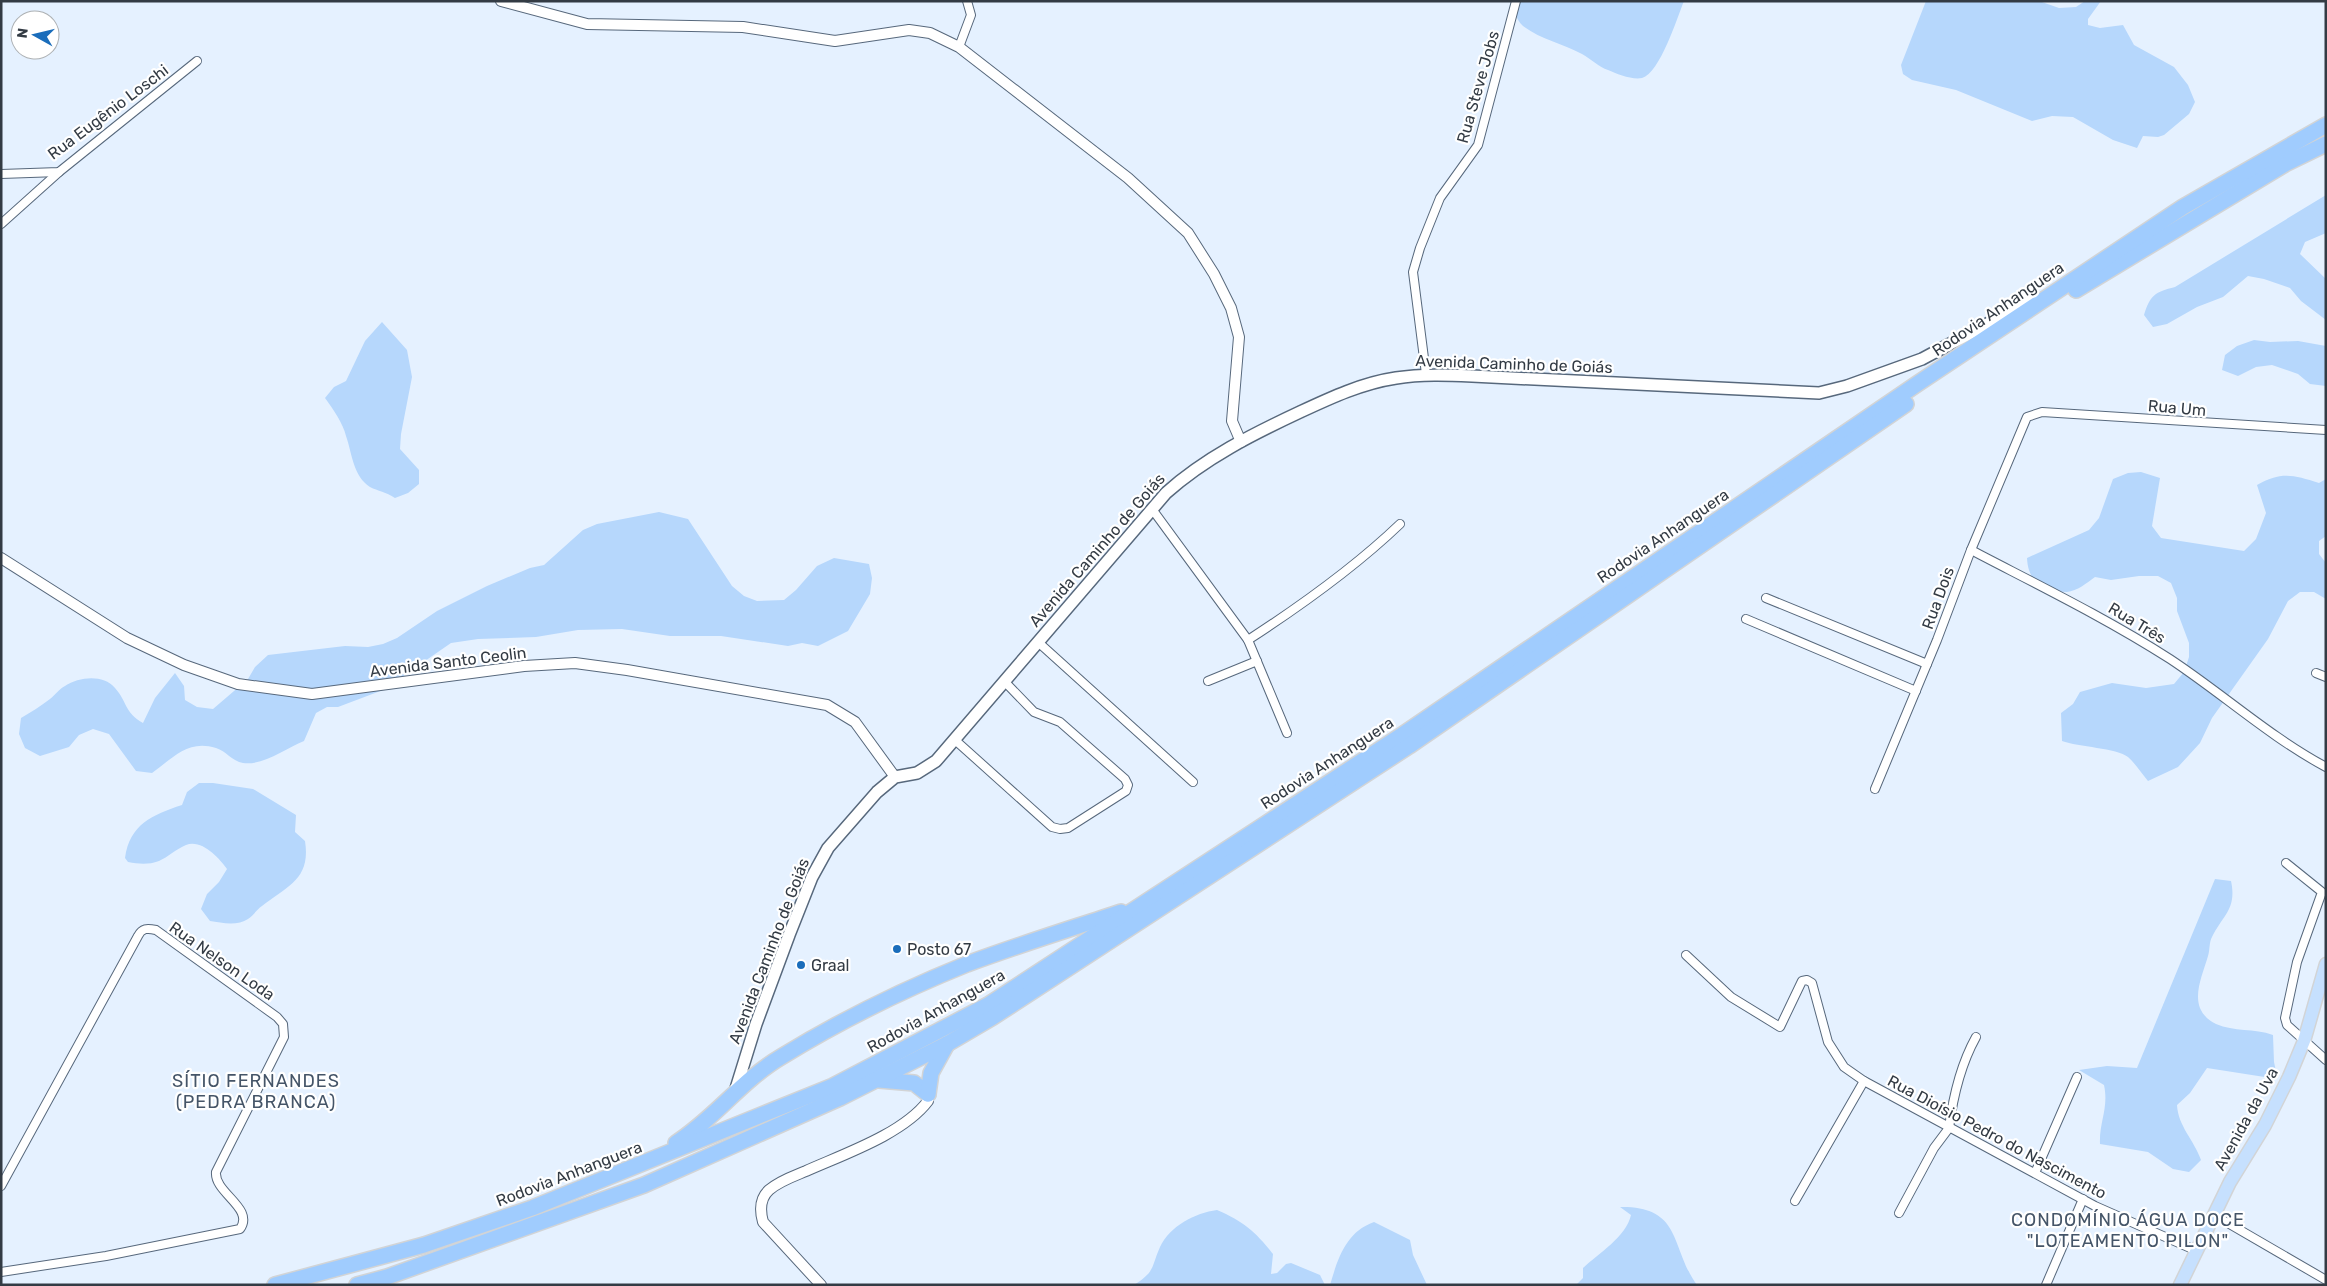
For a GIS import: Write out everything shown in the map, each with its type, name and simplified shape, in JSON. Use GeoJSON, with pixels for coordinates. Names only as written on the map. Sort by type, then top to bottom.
{"type":"FeatureCollection","features":[{"type":"Feature","properties":{"kind":"highway","name":"Rodovia Anhanguera"},"geometry":{"type":"LineString","coordinates":[[275,1285],[424,1245],[532,1208],[646,1164],[833,1086],[988,1005],[1402,735],[1917,384],[2183,207],[2326,125]]}},
{"type":"Feature","properties":{"kind":"highway","name":"Rodovia Anhanguera"},"geometry":{"type":"LineString","coordinates":[[357,1285],[387,1277],[644,1184],[877,1080],[947,1044],[1001,1012],[1409,746],[1922,393],[2093,279],[2285,164],[2326,144]]}},
{"type":"Feature","properties":{"kind":"highway"},"geometry":{"type":"LineString","coordinates":[[646,1164],[694,1132],[761,1071],[780,1058],[920,984],[968,964],[1142,905]]}},
{"type":"Feature","properties":{"kind":"highway"},"geometry":{"type":"LineString","coordinates":[[928,1094],[931,1073],[947,1044]]}},
{"type":"Feature","properties":{"kind":"highway"},"geometry":{"type":"LineString","coordinates":[[877,1080],[914,1083],[928,1094]]}},
{"type":"Feature","properties":{"kind":"main road","name":"Avenida Caminho de Goiás"},"geometry":{"type":"LineString","coordinates":[[733,1098],[756,1024],[800,908],[812,877],[828,848],[877,792],[895,777],[917,773],[936,761],[1006,682],[1152,509],[1180,481],[1241,442],[1344,392],[1394,378],[1426,374],[1819,393],[1847,386],[1922,359],[2086,271]]}},
{"type":"Feature","properties":{"kind":"main road","name":"Avenida da Uva"},"geometry":{"type":"LineString","coordinates":[[2180,1285],[2230,1182],[2265,1125],[2289,1077],[2304,1041],[2326,964]]}},
{"type":"Feature","properties":{"kind":"street"},"geometry":{"type":"LineString","coordinates":[[501,1],[587,24],[743,26],[835,41],[909,30],[930,33],[959,47],[1128,178],[1188,233],[1214,274],[1231,308],[1239,337],[1232,421],[1241,442]]}},
{"type":"Feature","properties":{"kind":"street"},"geometry":{"type":"LineString","coordinates":[[959,47],[971,15],[967,1]]}},
{"type":"Feature","properties":{"kind":"street","name":"Rua Steve Jobs"},"geometry":{"type":"LineString","coordinates":[[1426,374],[1413,272],[1420,248],[1440,198],[1478,145],[1516,1]]}},
{"type":"Feature","properties":{"kind":"street","name":"Rua Eugênio Loschi"},"geometry":{"type":"LineString","coordinates":[[1,174],[59,172],[198,61]]}},
{"type":"Feature","properties":{"kind":"street"},"geometry":{"type":"LineString","coordinates":[[1,224],[59,172]]}},
{"type":"Feature","properties":{"kind":"street","name":"Rua Um"},"geometry":{"type":"LineString","coordinates":[[2028,417],[2042,412],[2326,430]]}},
{"type":"Feature","properties":{"kind":"street","name":"Rua Dois"},"geometry":{"type":"LineString","coordinates":[[1875,789],[1927,664],[1970,550],[2028,417]]}},
{"type":"Feature","properties":{"kind":"street"},"geometry":{"type":"LineString","coordinates":[[1152,509],[1248,640],[1286,733]]}},
{"type":"Feature","properties":{"kind":"street"},"geometry":{"type":"LineString","coordinates":[[1248,640],[1288,614],[1366,556],[1400,524]]}},
{"type":"Feature","properties":{"kind":"street","name":"Rua Três"},"geometry":{"type":"LineString","coordinates":[[1970,550],[2107,621],[2208,685],[2278,738],[2326,767]]}},
{"type":"Feature","properties":{"kind":"street","name":"Avenida Santo Ceolin"},"geometry":{"type":"LineString","coordinates":[[1,558],[127,638],[184,665],[238,684],[312,694],[524,666],[575,664],[627,670],[827,705],[855,722],[895,777]]}},
{"type":"Feature","properties":{"kind":"street"},"geometry":{"type":"LineString","coordinates":[[1766,598],[1927,664]]}},
{"type":"Feature","properties":{"kind":"street"},"geometry":{"type":"LineString","coordinates":[[1746,619],[1916,691]]}},
{"type":"Feature","properties":{"kind":"street"},"geometry":{"type":"LineString","coordinates":[[1038,642],[1194,782]]}},
{"type":"Feature","properties":{"kind":"street"},"geometry":{"type":"LineString","coordinates":[[1208,681],[1257,661]]}},
{"type":"Feature","properties":{"kind":"street"},"geometry":{"type":"LineString","coordinates":[[2316,673],[2326,677]]}},
{"type":"Feature","properties":{"kind":"street"},"geometry":{"type":"LineString","coordinates":[[955,740],[1052,827],[1068,828],[1126,791],[1128,785],[1126,779],[1060,722],[1034,712],[1006,682]]}},
{"type":"Feature","properties":{"kind":"street"},"geometry":{"type":"LineString","coordinates":[[2286,863],[2322,892],[2297,962],[2285,1018],[2287,1025],[2326,1060]]}},
{"type":"Feature","properties":{"kind":"street","name":"Rua Nelson Loda"},"geometry":{"type":"LineString","coordinates":[[1,1186],[143,930],[152,929],[277,1017],[283,1024],[284,1037],[216,1172],[217,1182],[243,1214],[244,1222],[240,1229],[106,1256],[1,1272]]}},
{"type":"Feature","properties":{"kind":"street","name":"Rua Dioísio Pedro do Nascimento"},"geometry":{"type":"LineString","coordinates":[[1686,955],[1731,997],[1780,1027],[1802,981],[1807,980],[1812,983],[1828,1042],[1844,1067],[1864,1081],[2083,1199],[2196,1251]]}},
{"type":"Feature","properties":{"kind":"street"},"geometry":{"type":"LineString","coordinates":[[1899,1213],[1934,1148],[1949,1128],[1951,1108],[1970,1049],[1976,1037]]}},
{"type":"Feature","properties":{"kind":"street"},"geometry":{"type":"LineString","coordinates":[[2035,1173],[2077,1077]]}},
{"type":"Feature","properties":{"kind":"street"},"geometry":{"type":"LineString","coordinates":[[1795,1201],[1864,1081]]}},
{"type":"Feature","properties":{"kind":"street"},"geometry":{"type":"LineString","coordinates":[[822,1285],[763,1222],[760,1212],[761,1200],[768,1191],[780,1182],[857,1148],[914,1116],[928,1101],[928,1094]]}},
{"type":"Feature","properties":{"kind":"street"},"geometry":{"type":"LineString","coordinates":[[2046,1285],[2083,1199]]}},
{"type":"Feature","properties":{"kind":"street"},"geometry":{"type":"LineString","coordinates":[[2214,1214],[2326,1280]]}},
{"type":"Feature","properties":{"kind":"shaded area"},"geometry":{"type":"Polygon","coordinates":[[[1513,1],[1684,1],[1672,32],[1655,66],[1649,74],[1642,78],[1634,78],[1605,69],[1582,54],[1530,31],[1519,21],[1513,1]]]}},
{"type":"Feature","properties":{"kind":"shaded area"},"geometry":{"type":"Polygon","coordinates":[[[1926,1],[2039,1],[2059,8],[2076,7],[2085,1],[2101,1],[2088,19],[2088,25],[2100,28],[2123,25],[2134,45],[2174,67],[2188,85],[2195,102],[2189,114],[2164,135],[2158,137],[2143,136],[2137,148],[2113,140],[2073,117],[2052,116],[2032,121],[1956,90],[1912,80],[1903,74],[1901,65],[1926,1]]]}},
{"type":"Feature","properties":{"kind":"shaded area"},"geometry":{"type":"Polygon","coordinates":[[[2326,195],[2326,233],[2305,242],[2300,254],[2326,279],[2326,320],[2301,301],[2290,288],[2264,279],[2248,276],[2223,297],[2197,307],[2167,324],[2153,327],[2144,315],[2154,295],[2175,287],[2326,195]]]}},
{"type":"Feature","properties":{"kind":"shaded area"},"geometry":{"type":"Polygon","coordinates":[[[382,322],[407,350],[412,377],[400,449],[419,470],[419,484],[408,493],[395,498],[370,487],[360,477],[354,464],[343,426],[325,398],[334,387],[346,381],[365,341],[382,322]]]}},
{"type":"Feature","properties":{"kind":"shaded area"},"geometry":{"type":"Polygon","coordinates":[[[2254,340],[2270,342],[2298,341],[2326,346],[2326,386],[2310,384],[2298,374],[2272,365],[2256,367],[2238,376],[2222,370],[2225,355],[2237,346],[2254,340]]]}},
{"type":"Feature","properties":{"kind":"shaded area"},"geometry":{"type":"Polygon","coordinates":[[[2141,472],[2160,478],[2152,526],[2161,538],[2244,551],[2256,539],[2266,513],[2257,485],[2281,476],[2295,476],[2319,483],[2326,479],[2326,536],[2319,541],[2319,554],[2326,563],[2326,599],[2314,592],[2300,592],[2288,601],[2268,639],[2212,718],[2200,743],[2178,767],[2148,781],[2131,759],[2123,754],[2062,741],[2061,713],[2073,704],[2080,692],[2112,683],[2146,688],[2174,684],[2184,672],[2189,657],[2189,643],[2177,611],[2177,598],[2171,583],[2158,576],[2139,576],[2111,580],[2095,577],[2074,590],[2058,592],[2038,584],[2030,573],[2027,558],[2089,530],[2099,518],[2113,479],[2128,473],[2141,472]]]}},
{"type":"Feature","properties":{"kind":"shaded area"},"geometry":{"type":"Polygon","coordinates":[[[659,512],[688,519],[732,586],[744,596],[757,601],[784,600],[796,590],[817,566],[834,558],[869,564],[872,578],[870,594],[848,631],[818,646],[802,643],[788,646],[721,636],[670,636],[622,629],[578,630],[536,637],[478,639],[451,643],[383,690],[338,707],[327,707],[316,713],[304,741],[258,762],[239,762],[216,748],[197,746],[181,751],[152,773],[136,771],[109,734],[93,729],[79,735],[69,747],[40,756],[25,748],[19,734],[21,718],[47,702],[63,687],[91,678],[104,681],[115,688],[132,715],[143,723],[155,698],[175,673],[184,686],[185,700],[197,707],[213,709],[248,679],[255,667],[268,655],[345,646],[368,647],[383,644],[397,638],[437,611],[487,586],[530,568],[544,565],[583,530],[597,524],[659,512]]]}},
{"type":"Feature","properties":{"kind":"shaded area"},"geometry":{"type":"Polygon","coordinates":[[[199,783],[213,783],[253,789],[296,815],[295,832],[305,841],[306,854],[304,864],[296,880],[260,907],[250,918],[240,923],[210,921],[201,909],[207,894],[219,882],[227,869],[215,855],[204,847],[192,844],[186,845],[159,861],[151,863],[128,862],[125,858],[128,846],[137,829],[152,817],[182,805],[187,792],[199,783]]]}},
{"type":"Feature","properties":{"kind":"shaded area"},"geometry":{"type":"Polygon","coordinates":[[[2215,879],[2231,881],[2232,898],[2228,911],[2211,939],[2209,954],[2198,993],[2198,1002],[2207,1018],[2216,1024],[2273,1035],[2274,1062],[2277,1076],[2271,1078],[2207,1068],[2190,1093],[2177,1105],[2180,1120],[2201,1160],[2189,1172],[2173,1169],[2148,1152],[2100,1144],[2105,1108],[2104,1085],[2079,1070],[2107,1066],[2137,1068],[2215,879]]]}},
{"type":"Feature","properties":{"kind":"shaded area"},"geometry":{"type":"Polygon","coordinates":[[[1620,1207],[1640,1209],[1655,1214],[1665,1221],[1697,1285],[1576,1285],[1583,1278],[1583,1268],[1618,1237],[1628,1223],[1631,1215],[1620,1207]]]}},
{"type":"Feature","properties":{"kind":"shaded area"},"geometry":{"type":"Polygon","coordinates":[[[1217,1210],[1242,1223],[1267,1246],[1273,1254],[1271,1274],[1277,1273],[1286,1264],[1291,1263],[1320,1275],[1325,1285],[1134,1285],[1150,1272],[1160,1247],[1170,1233],[1192,1217],[1217,1210]]]}},
{"type":"Feature","properties":{"kind":"shaded area"},"geometry":{"type":"Polygon","coordinates":[[[1374,1222],[1410,1240],[1413,1255],[1427,1285],[1330,1285],[1336,1265],[1350,1239],[1364,1226],[1374,1222]]]}},
{"type":"Feature","properties":{"kind":"place","name":"Posto 67"},"geometry":{"type":"Point","coordinates":[897,949]}},
{"type":"Feature","properties":{"kind":"place","name":"Graal"},"geometry":{"type":"Point","coordinates":[801,965]}},
{"type":"Feature","properties":{"kind":"district","name":"SÍTIO FERNANDES (PEDRA BRANCA)"},"geometry":{"type":"Point","coordinates":[256,1091]}},
{"type":"Feature","properties":{"kind":"district","name":"CONDOMÍNIO ÁGUA DOCE \"LOTEAMENTO PILON\""},"geometry":{"type":"Point","coordinates":[2128,1230]}}]}
